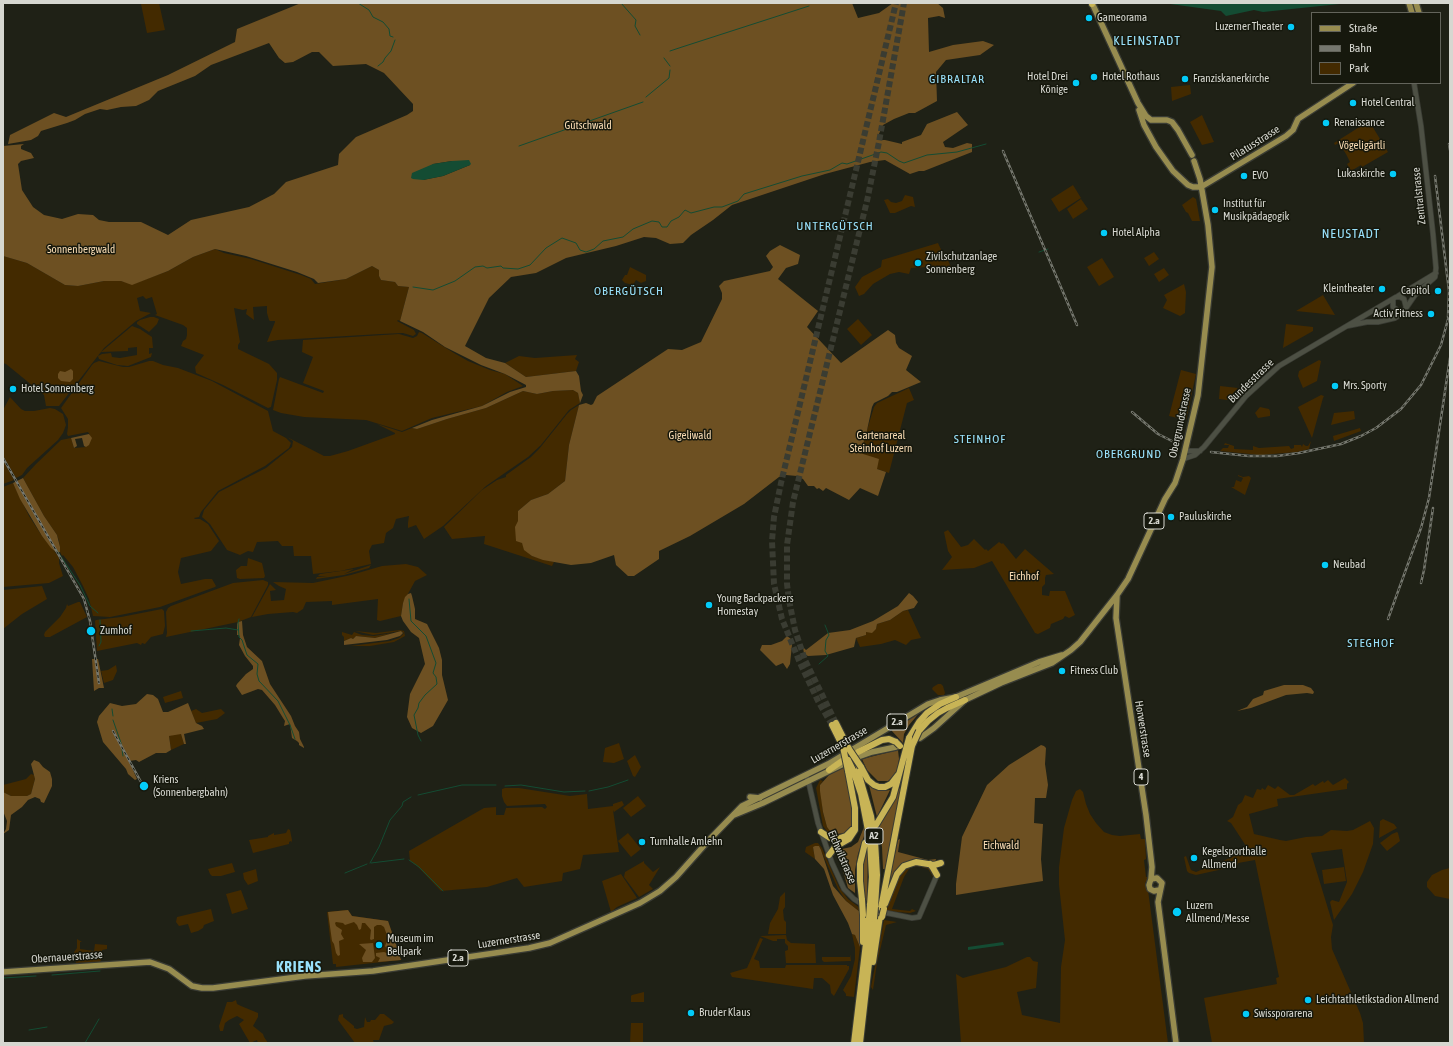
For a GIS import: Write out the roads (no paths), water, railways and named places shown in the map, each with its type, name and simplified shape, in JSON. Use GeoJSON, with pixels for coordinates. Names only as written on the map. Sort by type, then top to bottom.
{"type":"FeatureCollection","features":[{"type":"Feature","properties":{"kind":"highway"},"geometry":{"type":"LineString","coordinates":[[846,748],[855,769],[874,785],[885,787],[892,784],[896,779],[903,750],[919,722],[927,713],[940,704],[956,697]]}},
{"type":"Feature","properties":{"kind":"highway"},"geometry":{"type":"LineString","coordinates":[[876,825],[893,797],[903,750],[920,734],[928,721],[946,708],[965,700]]}},
{"type":"Feature","properties":{"kind":"highway"},"geometry":{"type":"LineString","coordinates":[[829,855],[835,847],[844,843],[851,837],[855,830],[856,822],[854,799],[855,769],[834,724]]}},
{"type":"Feature","properties":{"kind":"highway"},"geometry":{"type":"LineString","coordinates":[[858,752],[882,740],[889,739],[903,750]]}},
{"type":"Feature","properties":{"kind":"highway"},"geometry":{"type":"LineString","coordinates":[[878,907],[903,750]]}},
{"type":"Feature","properties":{"kind":"highway"},"geometry":{"type":"LineString","coordinates":[[829,770],[842,762]]}},
{"type":"Feature","properties":{"kind":"highway","name":"A2"},"geometry":{"type":"LineString","coordinates":[[854,1043],[861,986],[874,919],[878,907],[877,863],[873,828],[866,796],[855,769]]}},
{"type":"Feature","properties":{"kind":"highway"},"geometry":{"type":"LineString","coordinates":[[822,835],[832,838],[840,838],[848,834],[856,822]]}},
{"type":"Feature","properties":{"kind":"highway"},"geometry":{"type":"LineString","coordinates":[[822,835],[830,842],[846,840],[851,837]]}},
{"type":"Feature","properties":{"kind":"highway"},"geometry":{"type":"LineString","coordinates":[[861,986],[863,915],[860,864],[865,843]]}},
{"type":"Feature","properties":{"kind":"highway"},"geometry":{"type":"LineString","coordinates":[[878,907],[902,868],[910,863],[916,862],[930,864],[941,863]]}},
{"type":"Feature","properties":{"kind":"highway"},"geometry":{"type":"LineString","coordinates":[[930,864],[937,875]]}},
{"type":"Feature","properties":{"kind":"highway","name":"A2"},"geometry":{"type":"LineString","coordinates":[[860,1043],[874,919]]}},
{"type":"Feature","properties":{"kind":"main road"},"geometry":{"type":"LineString","coordinates":[[1092,3],[1138,103],[1147,131],[1161,156],[1172,171],[1188,185],[1193,187],[1201,187]]}},
{"type":"Feature","properties":{"kind":"main road","name":"Pilatusstrasse"},"geometry":{"type":"LineString","coordinates":[[1201,187],[1286,136],[1293,130],[1300,117],[1351,84]]}},
{"type":"Feature","properties":{"kind":"main road","name":"Zentralstrasse"},"geometry":{"type":"LineString","coordinates":[[1416,84],[1436,273]]}},
{"type":"Feature","properties":{"kind":"main road","name":"Obergrundstrasse"},"geometry":{"type":"LineString","coordinates":[[965,700],[1052,662],[1080,642],[1109,606],[1128,579],[1152,526],[1174,483],[1183,459],[1198,389],[1212,267],[1210,237],[1200,179],[1193,158],[1173,123],[1167,120],[1147,118],[1138,103]]}},
{"type":"Feature","properties":{"kind":"main road"},"geometry":{"type":"LineString","coordinates":[[1147,131],[1158,120]]}},
{"type":"Feature","properties":{"kind":"main road"},"geometry":{"type":"LineString","coordinates":[[1400,312],[1393,307],[1393,300],[1436,273]]}},
{"type":"Feature","properties":{"kind":"main road"},"geometry":{"type":"LineString","coordinates":[[1347,326],[1358,323],[1385,321],[1398,316],[1400,312],[1404,311],[1414,295],[1435,277],[1436,273]]}},
{"type":"Feature","properties":{"kind":"main road"},"geometry":{"type":"LineString","coordinates":[[1398,296],[1404,299],[1406,307]]}},
{"type":"Feature","properties":{"kind":"main road","name":"Bundesstrasse"},"geometry":{"type":"LineString","coordinates":[[1183,459],[1192,457],[1208,444],[1246,396],[1272,371],[1393,300]]}},
{"type":"Feature","properties":{"kind":"main road"},"geometry":{"type":"LineString","coordinates":[[1185,451],[1200,451]]}},
{"type":"Feature","properties":{"kind":"main road","name":"Horwerstrasse"},"geometry":{"type":"LineString","coordinates":[[1117,595],[1116,618],[1146,808],[1154,879]]}},
{"type":"Feature","properties":{"kind":"main road","name":"Horwerstrasse"},"geometry":{"type":"LineString","coordinates":[[1109,606],[1116,618]]}},
{"type":"Feature","properties":{"kind":"main road","name":"Obergrundstrasse"},"geometry":{"type":"LineString","coordinates":[[956,697],[1039,662],[1062,655]]}},
{"type":"Feature","properties":{"kind":"main road"},"geometry":{"type":"LineString","coordinates":[[956,697],[960,700],[965,700]]}},
{"type":"Feature","properties":{"kind":"main road","name":"Luzernerstrasse"},"geometry":{"type":"LineString","coordinates":[[734,815],[763,803],[807,778],[923,706],[940,700],[956,697]]}},
{"type":"Feature","properties":{"kind":"main road","name":"2.a"},"geometry":{"type":"LineString","coordinates":[[920,734],[934,728],[965,700]]}},
{"type":"Feature","properties":{"kind":"main road","name":"Luzernerstrasse"},"geometry":{"type":"LineString","coordinates":[[133,963],[156,963],[169,969],[189,984],[202,988],[213,988],[305,976],[373,970],[537,946],[556,941],[650,897],[676,877],[742,806],[865,754],[903,750]]}},
{"type":"Feature","properties":{"kind":"main road","name":"Eichwilstrasse"},"geometry":{"type":"LineString","coordinates":[[807,778],[822,835],[829,855],[841,884],[854,900],[865,906],[887,913],[912,918],[919,917],[937,875]]}},
{"type":"Feature","properties":{"kind":"main road"},"geometry":{"type":"LineString","coordinates":[[750,797],[760,798]]}},
{"type":"Feature","properties":{"kind":"main road"},"geometry":{"type":"LineString","coordinates":[[1158,902],[1149,886],[1149,883],[1154,879],[1162,883],[1159,890],[1158,902],[1176,1043]]}},
{"type":"Feature","properties":{"kind":"main road"},"geometry":{"type":"LineString","coordinates":[[1153,891],[1159,890]]}},
{"type":"Feature","properties":{"kind":"main road","name":"Obernauerstrasse"},"geometry":{"type":"LineString","coordinates":[[3,972],[133,963]]}},
{"type":"Feature","properties":{"kind":"waterway"},"geometry":{"type":"LineString","coordinates":[[358,3],[369,10],[373,17],[383,22],[389,29],[390,36],[393,37]]}},
{"type":"Feature","properties":{"kind":"waterway"},"geometry":{"type":"LineString","coordinates":[[621,3],[636,20],[635,26],[640,35]]}},
{"type":"Feature","properties":{"kind":"waterway"},"geometry":{"type":"LineString","coordinates":[[670,51],[809,6]]}},
{"type":"Feature","properties":{"kind":"waterway"},"geometry":{"type":"LineString","coordinates":[[378,66],[391,51],[395,40]]}},
{"type":"Feature","properties":{"kind":"waterway"},"geometry":{"type":"LineString","coordinates":[[664,58],[670,66]]}},
{"type":"Feature","properties":{"kind":"waterway"},"geometry":{"type":"LineString","coordinates":[[646,97],[669,78],[670,70]]}},
{"type":"Feature","properties":{"kind":"waterway"},"geometry":{"type":"LineString","coordinates":[[519,146],[643,102]]}},
{"type":"Feature","properties":{"kind":"waterway"},"geometry":{"type":"LineString","coordinates":[[413,287],[433,290],[455,281],[475,267],[483,266],[487,268],[501,266],[503,268],[518,269],[530,265],[546,248],[562,238],[576,243],[580,250],[586,252],[594,249],[603,241],[623,237],[633,229],[652,221],[659,222],[662,227],[667,227],[671,221],[679,217],[685,210],[691,213],[714,207],[722,207],[738,201],[744,194],[802,176],[830,170],[842,163],[847,164],[881,152],[887,153],[904,163],[927,155],[957,152],[986,144]]}},
{"type":"Feature","properties":{"kind":"waterway"},"geometry":{"type":"LineString","coordinates":[[1039,252],[1048,249]]}},
{"type":"Feature","properties":{"kind":"waterway"},"geometry":{"type":"LineString","coordinates":[[56,549],[80,585],[90,606],[98,613]]}},
{"type":"Feature","properties":{"kind":"waterway"},"geometry":{"type":"LineString","coordinates":[[409,599],[411,621],[426,636],[436,663],[433,673],[436,677],[437,684],[419,703],[414,715],[418,735],[421,741]]}},
{"type":"Feature","properties":{"kind":"waterway"},"geometry":{"type":"LineString","coordinates":[[239,619],[239,637],[242,640],[247,655],[258,664],[257,674],[259,681],[278,701],[295,739]]}},
{"type":"Feature","properties":{"kind":"waterway"},"geometry":{"type":"LineString","coordinates":[[99,646],[101,642],[100,620]]}},
{"type":"Feature","properties":{"kind":"waterway"},"geometry":{"type":"LineString","coordinates":[[819,664],[828,656],[825,651],[826,640],[829,635],[825,625]]}},
{"type":"Feature","properties":{"kind":"waterway"},"geometry":{"type":"LineString","coordinates":[[191,631],[226,628],[238,630]]}},
{"type":"Feature","properties":{"kind":"waterway"},"geometry":{"type":"LineString","coordinates":[[112,709],[113,716]]}},
{"type":"Feature","properties":{"kind":"waterway"},"geometry":{"type":"LineString","coordinates":[[113,720],[121,743],[123,756]]}},
{"type":"Feature","properties":{"kind":"waterway"},"geometry":{"type":"LineString","coordinates":[[589,791],[608,787],[628,780]]}},
{"type":"Feature","properties":{"kind":"waterway"},"geometry":{"type":"LineString","coordinates":[[418,795],[462,785],[496,785]]}},
{"type":"Feature","properties":{"kind":"waterway"},"geometry":{"type":"LineString","coordinates":[[505,786],[521,785],[564,792],[585,791]]}},
{"type":"Feature","properties":{"kind":"waterway"},"geometry":{"type":"LineString","coordinates":[[370,863],[379,847],[390,820],[402,806],[403,802],[411,797]]}},
{"type":"Feature","properties":{"kind":"waterway"},"geometry":{"type":"LineString","coordinates":[[371,863],[404,859]]}},
{"type":"Feature","properties":{"kind":"waterway"},"geometry":{"type":"LineString","coordinates":[[409,860],[419,867],[443,891]]}},
{"type":"Feature","properties":{"kind":"waterway"},"geometry":{"type":"LineString","coordinates":[[345,873],[367,864]]}},
{"type":"Feature","properties":{"kind":"waterway"},"geometry":{"type":"LineString","coordinates":[[52,975],[100,971]]}},
{"type":"Feature","properties":{"kind":"waterway"},"geometry":{"type":"LineString","coordinates":[[3,978],[36,976]]}},
{"type":"Feature","properties":{"kind":"waterway"},"geometry":{"type":"LineString","coordinates":[[85,1043],[99,1019]]}},
{"type":"Feature","properties":{"kind":"waterway"},"geometry":{"type":"LineString","coordinates":[[29,1030],[47,1027]]}},
{"type":"Feature","properties":{"kind":"tunnel"},"geometry":{"type":"LineString","coordinates":[[832,725],[818,701],[800,663],[782,619],[774,584],[772,541],[774,517],[896,3]]}},
{"type":"Feature","properties":{"kind":"tunnel"},"geometry":{"type":"LineString","coordinates":[[836,723],[805,660],[795,630],[787,584],[787,545],[793,502],[867,201],[904,3]]}},
{"type":"Feature","properties":{"kind":"railway"},"geometry":{"type":"LineString","coordinates":[[1449,144],[1450,150]]}},
{"type":"Feature","properties":{"kind":"railway"},"geometry":{"type":"LineString","coordinates":[[1003,151],[1077,325]]}},
{"type":"Feature","properties":{"kind":"railway"},"geometry":{"type":"LineString","coordinates":[[1435,176],[1449,291],[1448,317]]}},
{"type":"Feature","properties":{"kind":"railway"},"geometry":{"type":"LineString","coordinates":[[1211,452],[1249,456],[1277,456],[1299,453],[1341,444],[1376,428],[1401,409],[1421,385],[1441,345],[1450,312]]}},
{"type":"Feature","properties":{"kind":"railway"},"geometry":{"type":"LineString","coordinates":[[1388,619],[1421,528],[1429,498],[1450,358]]}},
{"type":"Feature","properties":{"kind":"railway"},"geometry":{"type":"LineString","coordinates":[[1132,412],[1158,434],[1178,444]]}},
{"type":"Feature","properties":{"kind":"railway"},"geometry":{"type":"LineString","coordinates":[[3,458],[84,599],[90,621],[99,683]]}},
{"type":"Feature","properties":{"kind":"railway"},"geometry":{"type":"LineString","coordinates":[[1421,583],[1433,508]]}},
{"type":"Feature","properties":{"kind":"railway"},"geometry":{"type":"LineString","coordinates":[[113,731],[141,782]]}},
{"type":"Feature","properties":{"kind":"place","name":"Gameorama"},"geometry":{"type":"Point","coordinates":[1089,18]}},
{"type":"Feature","properties":{"kind":"place","name":"Luzerner Theater"},"geometry":{"type":"Point","coordinates":[1291,27]}},
{"type":"Feature","properties":{"kind":"place","name":"Hotel Rothaus"},"geometry":{"type":"Point","coordinates":[1094,77]}},
{"type":"Feature","properties":{"kind":"place","name":"Franziskanerkirche"},"geometry":{"type":"Point","coordinates":[1185,79]}},
{"type":"Feature","properties":{"kind":"place","name":"Hotel Drei Könige"},"geometry":{"type":"Point","coordinates":[1076,83]}},
{"type":"Feature","properties":{"kind":"place","name":"Hotel Central"},"geometry":{"type":"Point","coordinates":[1353,103]}},
{"type":"Feature","properties":{"kind":"place","name":"Renaissance"},"geometry":{"type":"Point","coordinates":[1326,123]}},
{"type":"Feature","properties":{"kind":"place","name":"Lukaskirche"},"geometry":{"type":"Point","coordinates":[1393,174]}},
{"type":"Feature","properties":{"kind":"place","name":"EVO"},"geometry":{"type":"Point","coordinates":[1244,176]}},
{"type":"Feature","properties":{"kind":"place","name":"Institut für Musikpädagogik"},"geometry":{"type":"Point","coordinates":[1215,210]}},
{"type":"Feature","properties":{"kind":"place","name":"Hotel Alpha"},"geometry":{"type":"Point","coordinates":[1104,233]}},
{"type":"Feature","properties":{"kind":"place","name":"Zivilschutzanlage Sonnenberg"},"geometry":{"type":"Point","coordinates":[918,263]}},
{"type":"Feature","properties":{"kind":"place","name":"Kleintheater"},"geometry":{"type":"Point","coordinates":[1382,289]}},
{"type":"Feature","properties":{"kind":"place","name":"Capitol"},"geometry":{"type":"Point","coordinates":[1438,291]}},
{"type":"Feature","properties":{"kind":"place","name":"Activ Fitness"},"geometry":{"type":"Point","coordinates":[1431,314]}},
{"type":"Feature","properties":{"kind":"place","name":"Mrs. Sporty"},"geometry":{"type":"Point","coordinates":[1335,386]}},
{"type":"Feature","properties":{"kind":"place","name":"Hotel Sonnenberg"},"geometry":{"type":"Point","coordinates":[13,389]}},
{"type":"Feature","properties":{"kind":"place","name":"Pauluskirche"},"geometry":{"type":"Point","coordinates":[1171,517]}},
{"type":"Feature","properties":{"kind":"place","name":"Neubad"},"geometry":{"type":"Point","coordinates":[1325,565]}},
{"type":"Feature","properties":{"kind":"place","name":"Young Backpackers Homestay"},"geometry":{"type":"Point","coordinates":[709,605]}},
{"type":"Feature","properties":{"kind":"place","name":"Zumhof"},"geometry":{"type":"Point","coordinates":[91,631]}},
{"type":"Feature","properties":{"kind":"place","name":"Fitness Club"},"geometry":{"type":"Point","coordinates":[1062,671]}},
{"type":"Feature","properties":{"kind":"place","name":"Kriens (Sonnenbergbahn)"},"geometry":{"type":"Point","coordinates":[144,786]}},
{"type":"Feature","properties":{"kind":"place","name":"Turnhalle Amlehn"},"geometry":{"type":"Point","coordinates":[642,842]}},
{"type":"Feature","properties":{"kind":"place","name":"Kegelsporthalle Allmend"},"geometry":{"type":"Point","coordinates":[1194,858]}},
{"type":"Feature","properties":{"kind":"place","name":"Luzern Allmend/Messe"},"geometry":{"type":"Point","coordinates":[1177,912]}},
{"type":"Feature","properties":{"kind":"place","name":"Museum im Bellpark"},"geometry":{"type":"Point","coordinates":[379,945]}},
{"type":"Feature","properties":{"kind":"place","name":"Leichtathletikstadion Allmend"},"geometry":{"type":"Point","coordinates":[1308,1000]}},
{"type":"Feature","properties":{"kind":"place","name":"Bruder Klaus"},"geometry":{"type":"Point","coordinates":[691,1013]}},
{"type":"Feature","properties":{"kind":"place","name":"Swissporarena"},"geometry":{"type":"Point","coordinates":[1246,1014]}},
{"type":"Feature","properties":{"kind":"district","name":"KLEINSTADT"},"geometry":{"type":"Point","coordinates":[1147,41]}},
{"type":"Feature","properties":{"kind":"district","name":"GIBRALTAR"},"geometry":{"type":"Point","coordinates":[957,79]}},
{"type":"Feature","properties":{"kind":"district","name":"UNTERGÜTSCH"},"geometry":{"type":"Point","coordinates":[835,226]}},
{"type":"Feature","properties":{"kind":"district","name":"NEUSTADT"},"geometry":{"type":"Point","coordinates":[1351,234]}},
{"type":"Feature","properties":{"kind":"district","name":"OBERGÜTSCH"},"geometry":{"type":"Point","coordinates":[629,291]}},
{"type":"Feature","properties":{"kind":"district","name":"STEINHOF"},"geometry":{"type":"Point","coordinates":[980,439]}},
{"type":"Feature","properties":{"kind":"district","name":"OBERGRUND"},"geometry":{"type":"Point","coordinates":[1129,454]}},
{"type":"Feature","properties":{"kind":"district","name":"STEGHOF"},"geometry":{"type":"Point","coordinates":[1371,643]}},
{"type":"Feature","properties":{"kind":"district","name":"KRIENS"},"geometry":{"type":"Point","coordinates":[299,967]}},
{"type":"Feature","properties":{"kind":"park label","name":"Gütschwald"},"geometry":{"type":"Point","coordinates":[588,126]}},
{"type":"Feature","properties":{"kind":"park label","name":"Vögeligärtli"},"geometry":{"type":"Point","coordinates":[1362,146]}},
{"type":"Feature","properties":{"kind":"park label","name":"Sonnenbergwald"},"geometry":{"type":"Point","coordinates":[81,250]}},
{"type":"Feature","properties":{"kind":"park label","name":"Gigeliwald"},"geometry":{"type":"Point","coordinates":[690,436]}},
{"type":"Feature","properties":{"kind":"park label","name":"Gartenareal Steinhof Luzern"},"geometry":{"type":"Point","coordinates":[881,442]}},
{"type":"Feature","properties":{"kind":"park label","name":"Eichhof"},"geometry":{"type":"Point","coordinates":[1024,577]}},
{"type":"Feature","properties":{"kind":"park label","name":"Eichwald"},"geometry":{"type":"Point","coordinates":[1001,846]}}]}
